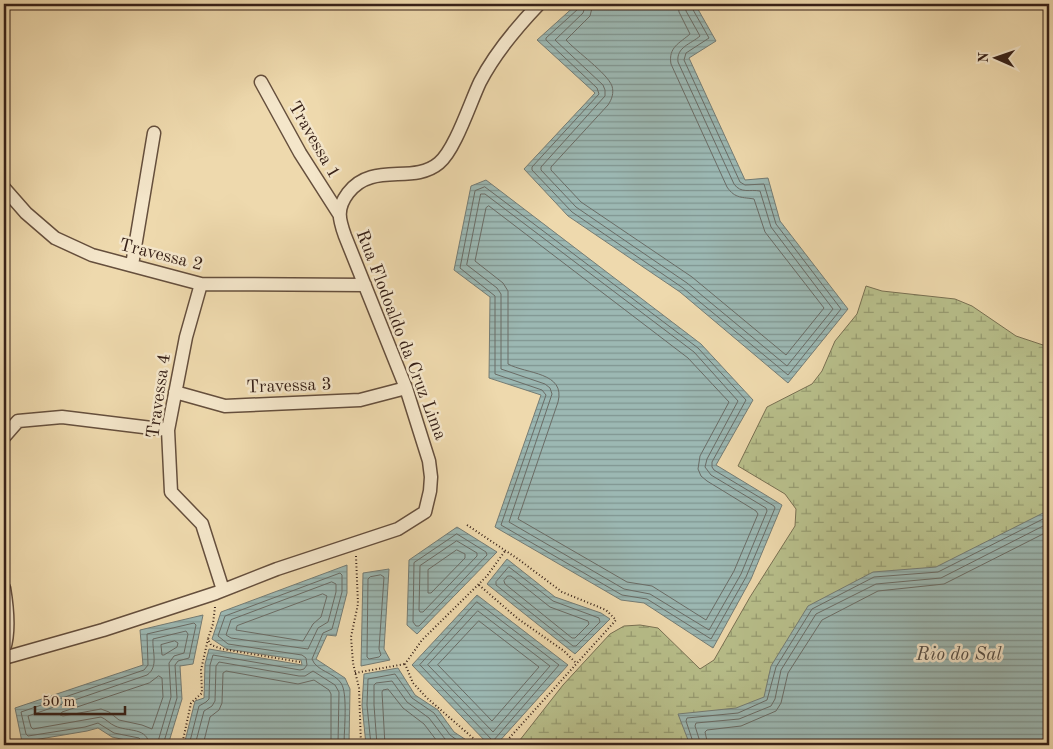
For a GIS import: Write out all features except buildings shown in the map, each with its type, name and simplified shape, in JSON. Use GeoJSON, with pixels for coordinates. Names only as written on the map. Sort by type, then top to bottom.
{"type":"FeatureCollection","features":[{"type":"Feature","properties":{"kind":"street","name":"Rua Flodoaldo da Cruz Lima"},"geometry":{"type":"LineString","coordinates":[[4,658],[103,630],[220,592],[277,569],[398,529],[425,512],[428,505],[431,477],[429,460],[406,388],[344,236],[339,214],[348,194],[362,180],[383,174],[422,171],[433,167],[444,158],[493,60],[539,4]]}},
{"type":"Feature","properties":{"kind":"street","name":"Travessa 1"},"geometry":{"type":"LineString","coordinates":[[261,82],[310,169],[339,214]]}},
{"type":"Feature","properties":{"kind":"street"},"geometry":{"type":"LineString","coordinates":[[132,266],[154,133]]}},
{"type":"Feature","properties":{"kind":"street","name":"Travessa 2"},"geometry":{"type":"LineString","coordinates":[[4,188],[26,213],[55,238],[92,255],[132,266],[201,284],[364,285]]}},
{"type":"Feature","properties":{"kind":"street","name":"Travessa 4"},"geometry":{"type":"LineString","coordinates":[[201,284],[186,338],[168,430],[171,492],[202,524],[220,592]]}},
{"type":"Feature","properties":{"kind":"street","name":"Travessa 3"},"geometry":{"type":"LineString","coordinates":[[175,392],[225,406],[360,400],[406,388]]}},
{"type":"Feature","properties":{"kind":"street"},"geometry":{"type":"LineString","coordinates":[[4,437],[18,421],[62,417],[168,430]]}},
{"type":"Feature","properties":{"kind":"street"},"geometry":{"type":"LineString","coordinates":[[4,588],[6,642],[4,649]]}},
{"type":"Feature","properties":{"kind":"path"},"geometry":{"type":"LineString","coordinates":[[466,525],[562,592],[606,610],[616,620],[503,745]]}},
{"type":"Feature","properties":{"kind":"path"},"geometry":{"type":"LineString","coordinates":[[355,544],[358,604],[351,637],[355,673],[359,688],[361,745]]}},
{"type":"Feature","properties":{"kind":"path"},"geometry":{"type":"LineString","coordinates":[[355,673],[405,664],[422,640],[479,585],[505,551]]}},
{"type":"Feature","properties":{"kind":"path"},"geometry":{"type":"LineString","coordinates":[[479,585],[517,618],[564,651],[577,663]]}},
{"type":"Feature","properties":{"kind":"path"},"geometry":{"type":"LineString","coordinates":[[182,745],[191,703],[202,693],[201,670],[220,592]]}},
{"type":"Feature","properties":{"kind":"path"},"geometry":{"type":"LineString","coordinates":[[208,639],[211,645],[222,649],[300,662]]}},
{"type":"Feature","properties":{"kind":"path"},"geometry":{"type":"LineString","coordinates":[[405,664],[413,683],[427,698],[481,745]]}},
{"type":"Feature","properties":{"kind":"green space"},"geometry":{"type":"Polygon","coordinates":[[[866,286],[882,291],[955,299],[972,306],[1016,336],[1049,347],[1049,745],[516,745],[563,685],[610,634],[624,626],[640,625],[658,628],[700,669],[714,660],[750,597],[795,526],[796,509],[785,494],[738,466],[767,407],[812,384],[822,371],[835,341],[857,314],[866,286]]]}},
{"type":"Feature","properties":{"kind":"water"},"geometry":{"type":"Polygon","coordinates":[[[577,4],[695,4],[716,41],[689,58],[745,180],[768,178],[780,221],[848,309],[788,383],[680,292],[568,216],[524,169],[595,93],[537,40],[577,4]]]}},
{"type":"Feature","properties":{"kind":"water"},"geometry":{"type":"Polygon","coordinates":[[[486,180],[701,344],[753,400],[716,465],[782,505],[751,579],[713,648],[644,603],[621,600],[495,527],[541,395],[489,378],[490,297],[454,270],[471,186],[486,180]]]}},
{"type":"Feature","properties":{"kind":"water","name":"Rio do Sal"},"geometry":{"type":"Polygon","coordinates":[[[1049,510],[1049,745],[690,745],[678,714],[736,708],[764,697],[771,666],[808,606],[873,572],[936,567],[1049,510]]]}},
{"type":"Feature","properties":{"kind":"water"},"geometry":{"type":"Polygon","coordinates":[[[457,527],[497,552],[417,634],[407,625],[409,560],[457,527]]]}},
{"type":"Feature","properties":{"kind":"water"},"geometry":{"type":"Polygon","coordinates":[[[507,559],[555,597],[601,613],[610,619],[575,654],[487,584],[507,559]]]}},
{"type":"Feature","properties":{"kind":"water"},"geometry":{"type":"Polygon","coordinates":[[[347,565],[347,593],[336,636],[327,635],[316,659],[345,678],[350,689],[349,745],[184,745],[195,701],[204,698],[205,664],[209,649],[302,665],[301,660],[227,649],[212,639],[221,612],[347,565]]]}},
{"type":"Feature","properties":{"kind":"water"},"geometry":{"type":"Polygon","coordinates":[[[389,569],[384,649],[390,660],[361,666],[363,573],[389,569]]]}},
{"type":"Feature","properties":{"kind":"water"},"geometry":{"type":"Polygon","coordinates":[[[477,595],[568,665],[496,745],[489,745],[412,665],[477,595]]]}},
{"type":"Feature","properties":{"kind":"water"},"geometry":{"type":"Polygon","coordinates":[[[203,615],[193,664],[180,666],[182,699],[168,745],[148,745],[112,737],[98,728],[22,742],[15,708],[143,665],[140,630],[203,615]]]}},
{"type":"Feature","properties":{"kind":"water"},"geometry":{"type":"Polygon","coordinates":[[[398,668],[415,695],[438,710],[454,732],[474,745],[366,745],[362,705],[364,674],[398,668]]]}}]}
